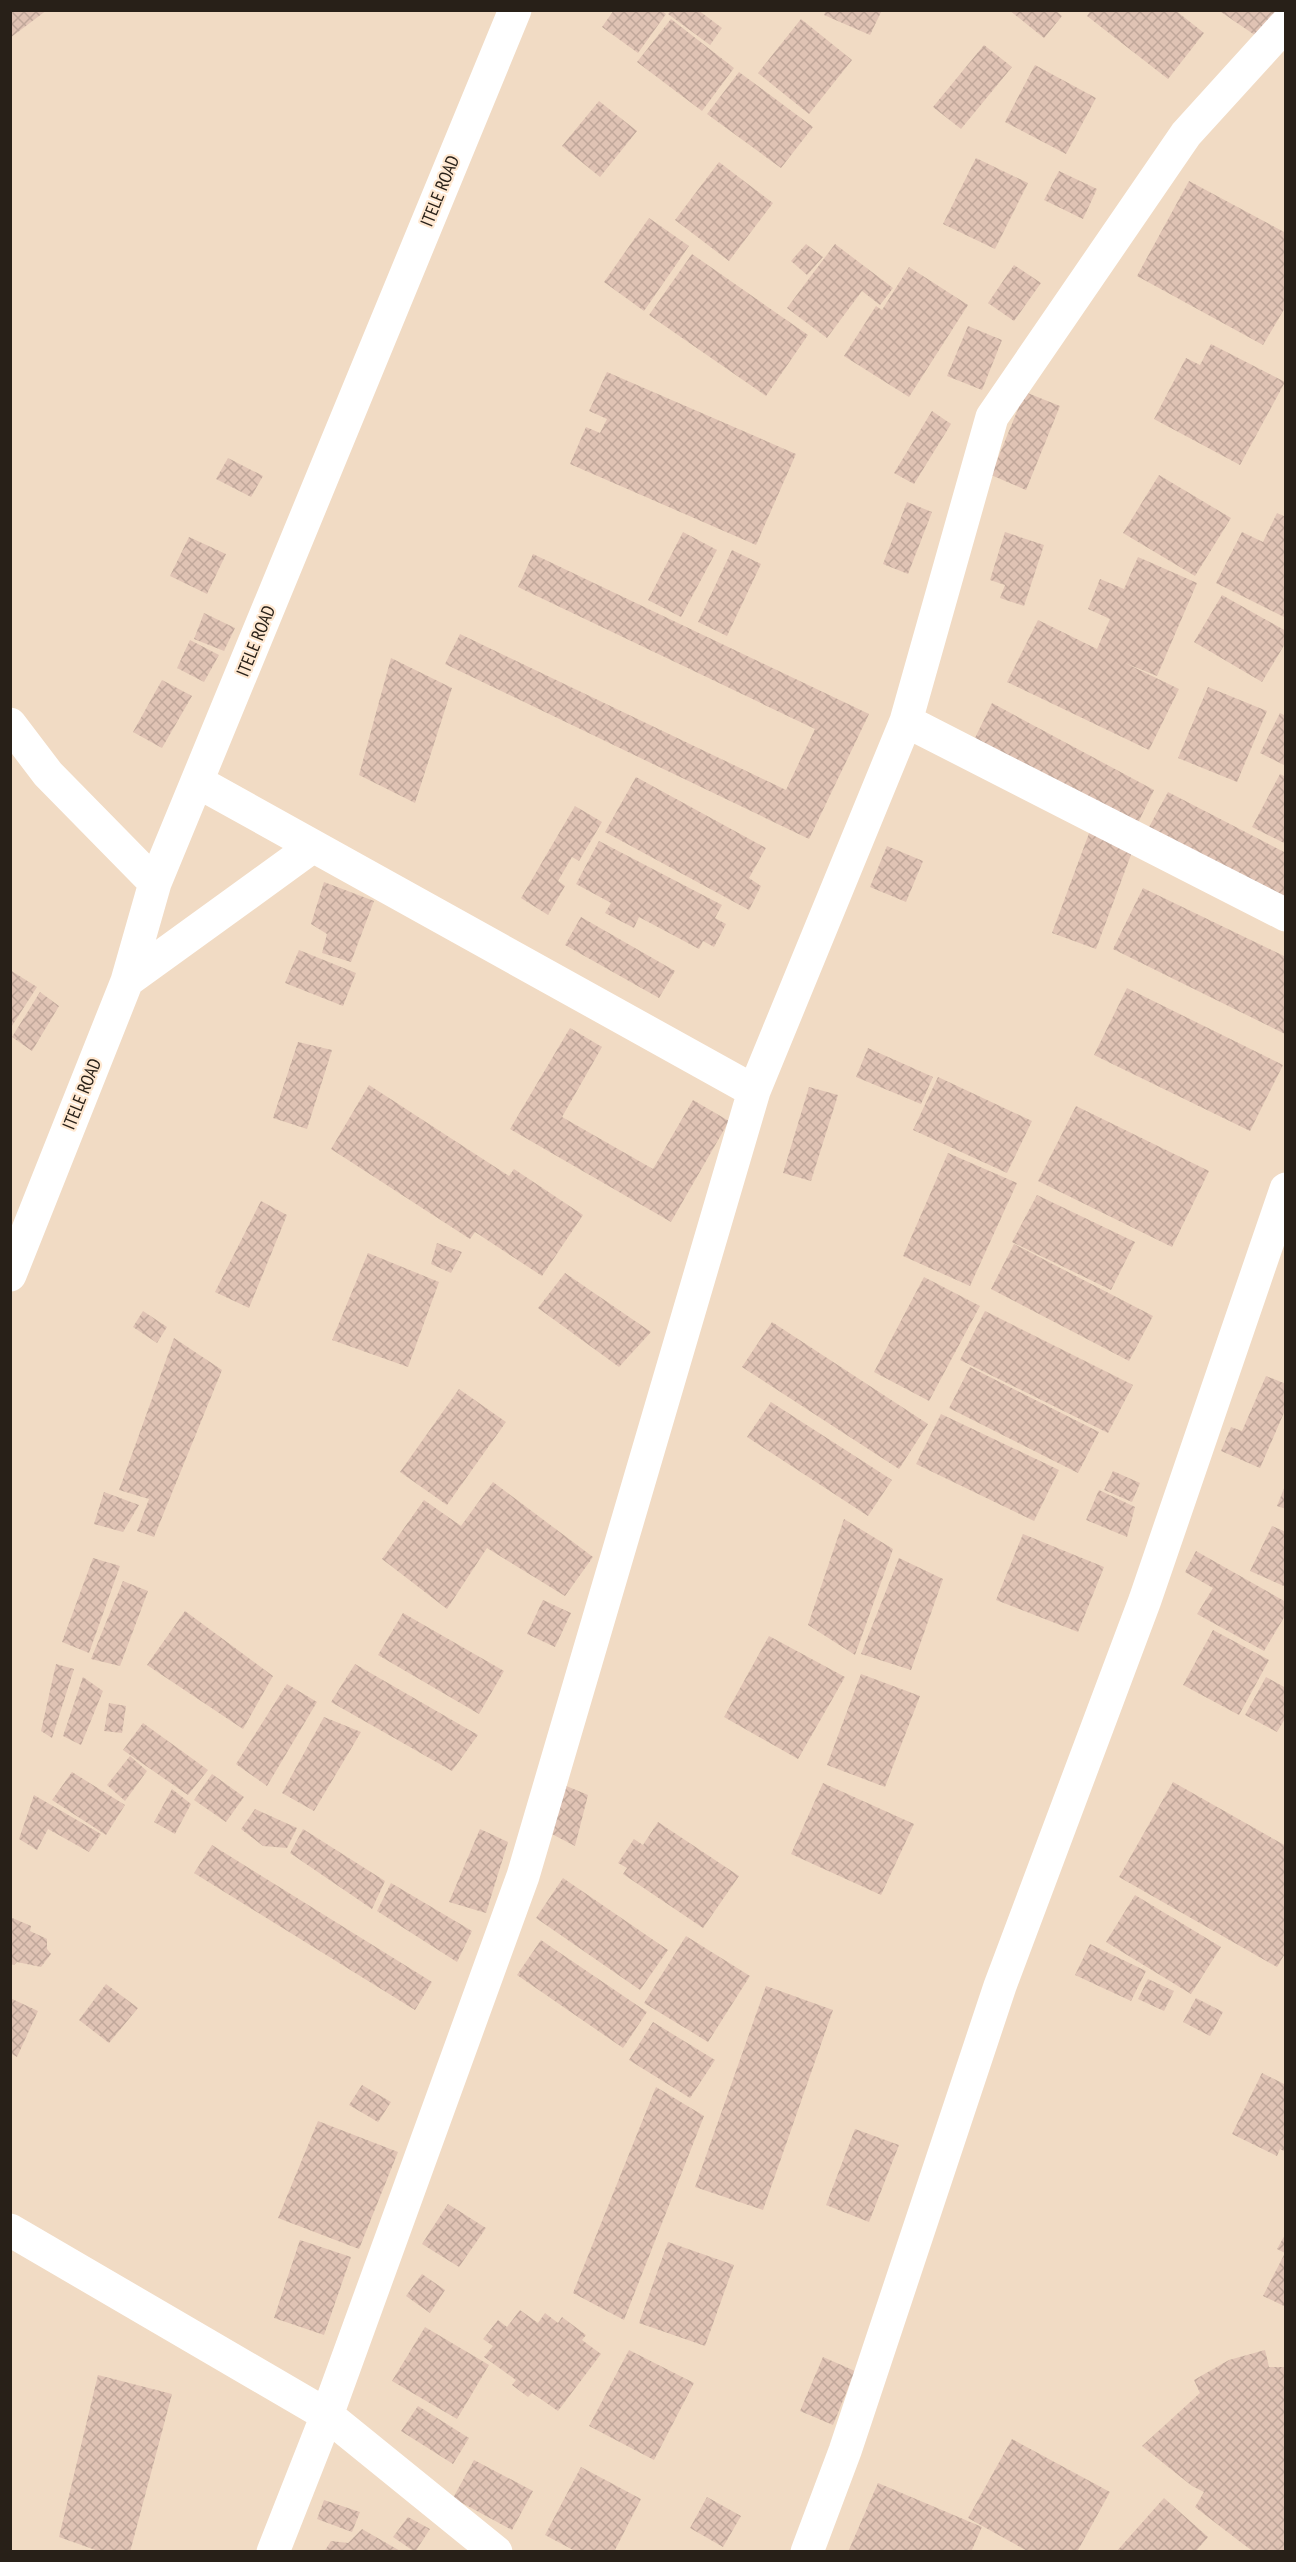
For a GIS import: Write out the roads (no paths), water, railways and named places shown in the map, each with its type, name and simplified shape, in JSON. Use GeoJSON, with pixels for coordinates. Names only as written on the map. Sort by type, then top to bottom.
{"type":"FeatureCollection","features":[{"type":"Feature","properties":{"kind":"street","name":"ITELE ROAD"},"geometry":{"type":"LineString","coordinates":[[10,1275],[127,981],[154,883],[198,782],[514,10]]}},
{"type":"Feature","properties":{"kind":"street"},"geometry":{"type":"LineString","coordinates":[[273,2552],[327,2415],[523,1876],[754,1091],[906,721],[992,417],[1186,134],[1286,24]]}},
{"type":"Feature","properties":{"kind":"street"},"geometry":{"type":"LineString","coordinates":[[906,721],[1286,915]]}},
{"type":"Feature","properties":{"kind":"street"},"geometry":{"type":"LineString","coordinates":[[10,724],[48,774],[154,883]]}},
{"type":"Feature","properties":{"kind":"street"},"geometry":{"type":"LineString","coordinates":[[198,782],[754,1091]]}},
{"type":"Feature","properties":{"kind":"street"},"geometry":{"type":"LineString","coordinates":[[127,981],[312,847]]}},
{"type":"Feature","properties":{"kind":"street"},"geometry":{"type":"LineString","coordinates":[[807,2552],[845,2451],[1000,1986],[1145,1600],[1286,1189]]}},
{"type":"Feature","properties":{"kind":"street"},"geometry":{"type":"LineString","coordinates":[[10,2230],[327,2415],[496,2552]]}}]}
